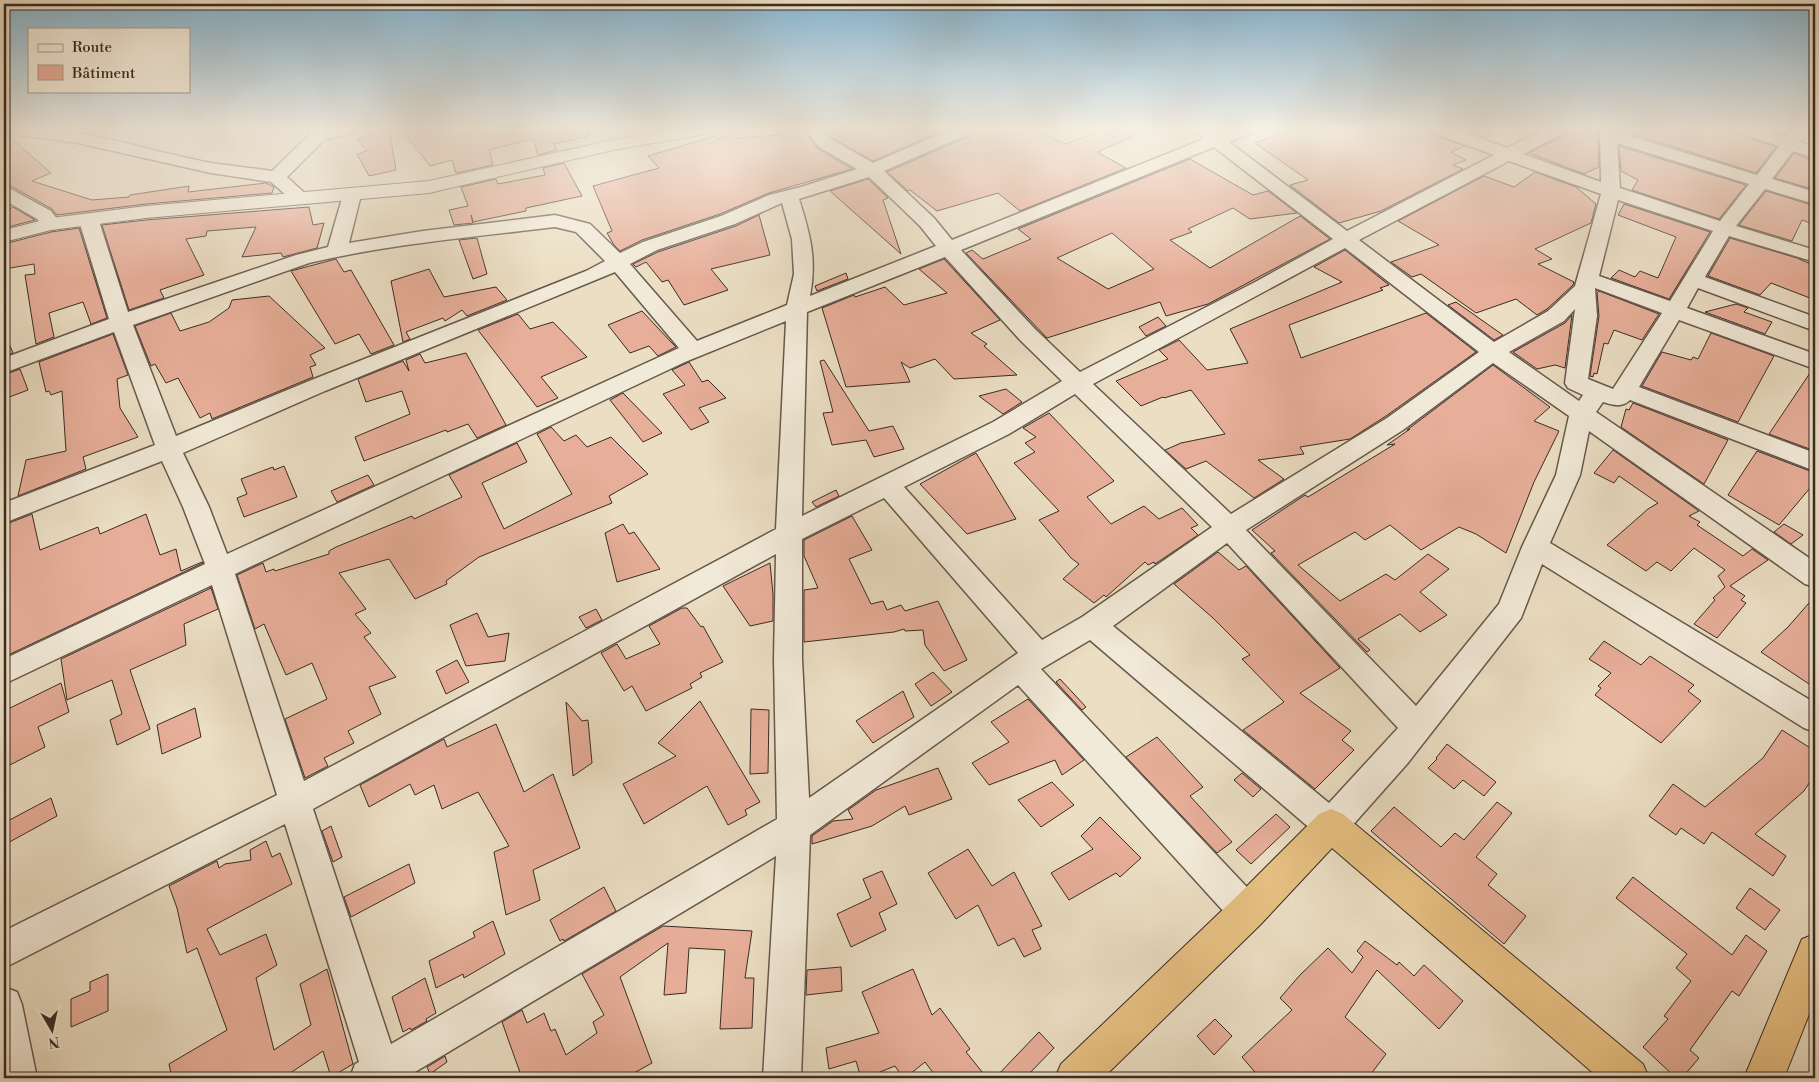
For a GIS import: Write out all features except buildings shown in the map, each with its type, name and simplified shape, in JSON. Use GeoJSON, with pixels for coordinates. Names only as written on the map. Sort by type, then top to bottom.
{"type":"FeatureCollection","features":[{"type":"Feature","properties":{"kind":"highway"},"geometry":{"type":"LineString","coordinates":[[1075,1078],[1247,912],[1331,825],[1629,1078]]}},
{"type":"Feature","properties":{"kind":"highway"},"geometry":{"type":"LineString","coordinates":[[1764,1078],[1815,952]]}},
{"type":"Feature","properties":{"kind":"street"},"geometry":{"type":"LineString","coordinates":[[279,179],[300,197]]}},
{"type":"Feature","properties":{"kind":"street"},"geometry":{"type":"LineString","coordinates":[[4,236],[51,224],[89,221],[146,212],[429,187],[463,179]]}},
{"type":"Feature","properties":{"kind":"street"},"geometry":{"type":"LineString","coordinates":[[4,513],[169,449],[317,386],[593,274],[650,246],[728,220],[776,199],[842,179]]}},
{"type":"Feature","properties":{"kind":"street"},"geometry":{"type":"LineString","coordinates":[[882,179],[927,222],[948,248],[1028,335],[1229,528],[1417,728]]}},
{"type":"Feature","properties":{"kind":"street"},"geometry":{"type":"LineString","coordinates":[[4,672],[220,569],[693,351],[948,248],[1105,179]]}},
{"type":"Feature","properties":{"kind":"street"},"geometry":{"type":"LineString","coordinates":[[1267,179],[1493,352],[1815,576]]}},
{"type":"Feature","properties":{"kind":"street"},"geometry":{"type":"LineString","coordinates":[[4,950],[294,803],[789,534],[1001,428],[1078,382],[1463,179]]}},
{"type":"Feature","properties":{"kind":"street"},"geometry":{"type":"LineString","coordinates":[[1579,179],[1724,229],[1815,256]]}},
{"type":"Feature","properties":{"kind":"street"},"geometry":{"type":"LineString","coordinates":[[1610,179],[1611,191],[1587,284],[1586,316],[1576,383],[1598,393],[1618,398],[1626,390],[1724,229],[1761,179]]}},
{"type":"Feature","properties":{"kind":"street"},"geometry":{"type":"LineString","coordinates":[[1751,179],[1815,198]]}},
{"type":"Feature","properties":{"kind":"street"},"geometry":{"type":"LineString","coordinates":[[4,193],[44,215],[51,224]]}},
{"type":"Feature","properties":{"kind":"street"},"geometry":{"type":"LineString","coordinates":[[337,251],[352,194]]}},
{"type":"Feature","properties":{"kind":"street"},"geometry":{"type":"LineString","coordinates":[[782,1078],[794,827],[788,659],[789,534],[797,309],[804,274],[802,240],[789,196]]}},
{"type":"Feature","properties":{"kind":"street"},"geometry":{"type":"LineString","coordinates":[[89,221],[121,322],[169,449],[196,507],[220,569],[377,1076],[794,827],[1029,662],[1092,625],[1229,528],[1395,424],[1493,352],[1556,316],[1587,284]]}},
{"type":"Feature","properties":{"kind":"street"},"geometry":{"type":"LineString","coordinates":[[4,366],[121,322],[303,259],[337,251],[485,228],[555,221],[583,228],[618,262],[693,351]]}},
{"type":"Feature","properties":{"kind":"street"},"geometry":{"type":"LineString","coordinates":[[1692,279],[1815,324]]}},
{"type":"Feature","properties":{"kind":"street"},"geometry":{"type":"LineString","coordinates":[[1587,284],[1674,309],[1815,362]]}},
{"type":"Feature","properties":{"kind":"street"},"geometry":{"type":"LineString","coordinates":[[1626,390],[1815,462]]}},
{"type":"Feature","properties":{"kind":"street"},"geometry":{"type":"LineString","coordinates":[[1092,625],[1331,825],[1396,754],[1511,610],[1535,547],[1568,475],[1581,414],[1598,393]]}},
{"type":"Feature","properties":{"kind":"street"},"geometry":{"type":"LineString","coordinates":[[887,485],[1029,662],[1247,912]]}},
{"type":"Feature","properties":{"kind":"street"},"geometry":{"type":"LineString","coordinates":[[1535,547],[1815,719]]}},
{"type":"Feature","properties":{"kind":"street"},"geometry":{"type":"LineString","coordinates":[[4,1004],[18,1078]]}}]}
